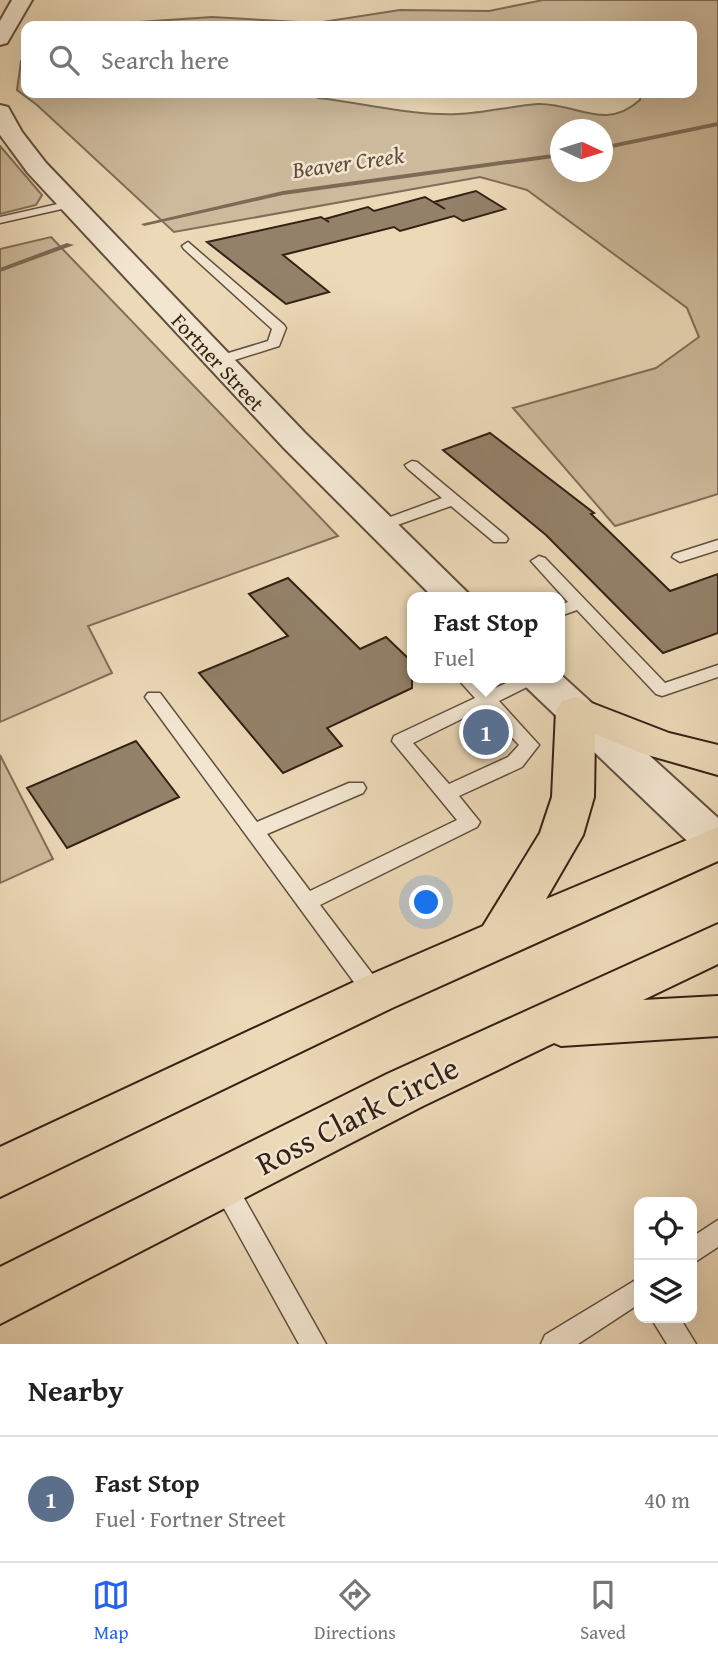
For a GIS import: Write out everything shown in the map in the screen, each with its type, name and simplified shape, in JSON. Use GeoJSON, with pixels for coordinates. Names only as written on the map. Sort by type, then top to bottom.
{"type":"FeatureCollection","features":[{"type":"Feature","properties":{"kind":"highway"},"geometry":{"type":"LineString","coordinates":[[500,938],[561,835],[573,797],[576,711],[658,744],[718,760]]}},
{"type":"Feature","properties":{"kind":"highway"},"geometry":{"type":"LineString","coordinates":[[0,1173],[375,994],[718,844]]}},
{"type":"Feature","properties":{"kind":"highway","name":"Ross Clark Circle"},"geometry":{"type":"LineString","coordinates":[[0,1296],[538,1026],[718,943]]}},
{"type":"Feature","properties":{"kind":"highway"},"geometry":{"type":"LineString","coordinates":[[538,1026],[718,1016]]}},
{"type":"Feature","properties":{"kind":"street"},"geometry":{"type":"LineString","coordinates":[[0,39],[22,0]]}},
{"type":"Feature","properties":{"kind":"street","name":"Fortner Street"},"geometry":{"type":"LineString","coordinates":[[0,112],[23,151],[217,361],[449,592]]}},
{"type":"Feature","properties":{"kind":"street"},"geometry":{"type":"LineString","coordinates":[[545,683],[718,844]]}},
{"type":"Feature","properties":{"kind":"lane"},"geometry":{"type":"LineString","coordinates":[[0,220],[71,204]]}},
{"type":"Feature","properties":{"kind":"lane"},"geometry":{"type":"LineString","coordinates":[[188,246],[279,328],[274,343],[217,361]]}},
{"type":"Feature","properties":{"kind":"lane"},"geometry":{"type":"LineString","coordinates":[[412,465],[499,539]]}},
{"type":"Feature","properties":{"kind":"lane"},"geometry":{"type":"LineString","coordinates":[[380,526],[452,500]]}},
{"type":"Feature","properties":{"kind":"lane"},"geometry":{"type":"LineString","coordinates":[[680,557],[718,545]]}},
{"type":"Feature","properties":{"kind":"lane"},"geometry":{"type":"LineString","coordinates":[[540,561],[662,690],[718,671]]}},
{"type":"Feature","properties":{"kind":"lane"},"geometry":{"type":"LineString","coordinates":[[565,609],[580,603]]}},
{"type":"Feature","properties":{"kind":"lane"},"geometry":{"type":"LineString","coordinates":[[447,793],[515,762],[530,745],[471,683]]}},
{"type":"Feature","properties":{"kind":"lane"},"geometry":{"type":"LineString","coordinates":[[307,902],[470,822],[401,741],[521,683]]}},
{"type":"Feature","properties":{"kind":"lane"},"geometry":{"type":"LineString","coordinates":[[154,697],[375,994]]}},
{"type":"Feature","properties":{"kind":"lane"},"geometry":{"type":"LineString","coordinates":[[254,831],[356,788]]}},
{"type":"Feature","properties":{"kind":"lane"},"geometry":{"type":"LineString","coordinates":[[222,1183],[313,1344]]}},
{"type":"Feature","properties":{"kind":"lane"},"geometry":{"type":"LineString","coordinates":[[697,1248],[718,1232]]}},
{"type":"Feature","properties":{"kind":"lane"},"geometry":{"type":"LineString","coordinates":[[554,1344],[634,1293]]}},
{"type":"Feature","properties":{"kind":"lane"},"geometry":{"type":"LineString","coordinates":[[667,1323],[682,1344]]}},
{"type":"Feature","properties":{"kind":"shaded area"},"geometry":{"type":"Polygon","coordinates":[[[543,0],[718,0],[718,494],[615,526],[513,408],[656,368],[699,337],[687,308],[527,190],[480,177],[174,232],[28,98],[318,98],[440,114],[538,104],[602,115],[627,109],[640,98],[697,98],[697,21],[329,21],[400,10],[489,11],[543,0]]]}},
{"type":"Feature","properties":{"kind":"shaded area"},"geometry":{"type":"Polygon","coordinates":[[[212,17],[281,21],[153,21],[212,17]]]}},
{"type":"Feature","properties":{"kind":"shaded area"},"geometry":{"type":"Polygon","coordinates":[[[21,61],[21,93],[17,90],[21,61]]]}},
{"type":"Feature","properties":{"kind":"shaded area"},"geometry":{"type":"Polygon","coordinates":[[[0,146],[42,195],[36,205],[0,214],[0,146]]]}},
{"type":"Feature","properties":{"kind":"shaded area"},"geometry":{"type":"Polygon","coordinates":[[[51,237],[338,536],[88,626],[112,673],[0,722],[0,249],[51,237]]]}},
{"type":"Feature","properties":{"kind":"shaded area"},"geometry":{"type":"Polygon","coordinates":[[[0,755],[53,859],[0,883],[0,755]]]}},
{"type":"Feature","properties":{"kind":"building"},"geometry":{"type":"Polygon","coordinates":[[[476,191],[505,209],[463,221],[454,216],[400,231],[394,227],[283,255],[329,292],[286,304],[207,242],[321,217],[329,222],[325,219],[368,207],[374,211],[425,197],[445,209],[434,202],[476,191]]]}},
{"type":"Feature","properties":{"kind":"building"},"geometry":{"type":"Polygon","coordinates":[[[490,433],[594,513],[591,514],[670,591],[718,574],[718,633],[663,653],[546,535],[443,450],[490,433]]]}},
{"type":"Feature","properties":{"kind":"building"},"geometry":{"type":"Polygon","coordinates":[[[288,578],[360,649],[386,637],[407,657],[407,683],[412,683],[412,688],[327,728],[342,746],[283,773],[199,673],[288,636],[249,594],[288,578]]]}},
{"type":"Feature","properties":{"kind":"building"},"geometry":{"type":"Polygon","coordinates":[[[136,741],[179,797],[67,848],[27,788],[136,741]]]}},
{"type":"Feature","properties":{"kind":"waterway","name":"Beaver Creek"},"geometry":{"type":"LineString","coordinates":[[613,146],[718,124]]}},
{"type":"Feature","properties":{"kind":"waterway","name":"Beaver Creek"},"geometry":{"type":"LineString","coordinates":[[144,224],[283,193],[550,156]]}},
{"type":"Feature","properties":{"kind":"waterway","name":"Beaver Creek"},"geometry":{"type":"LineString","coordinates":[[0,270],[70,245]]}},
{"type":"Feature","properties":{"kind":"place","name":"Fast Stop"},"geometry":{"type":"Point","coordinates":[486,732]}}]}
